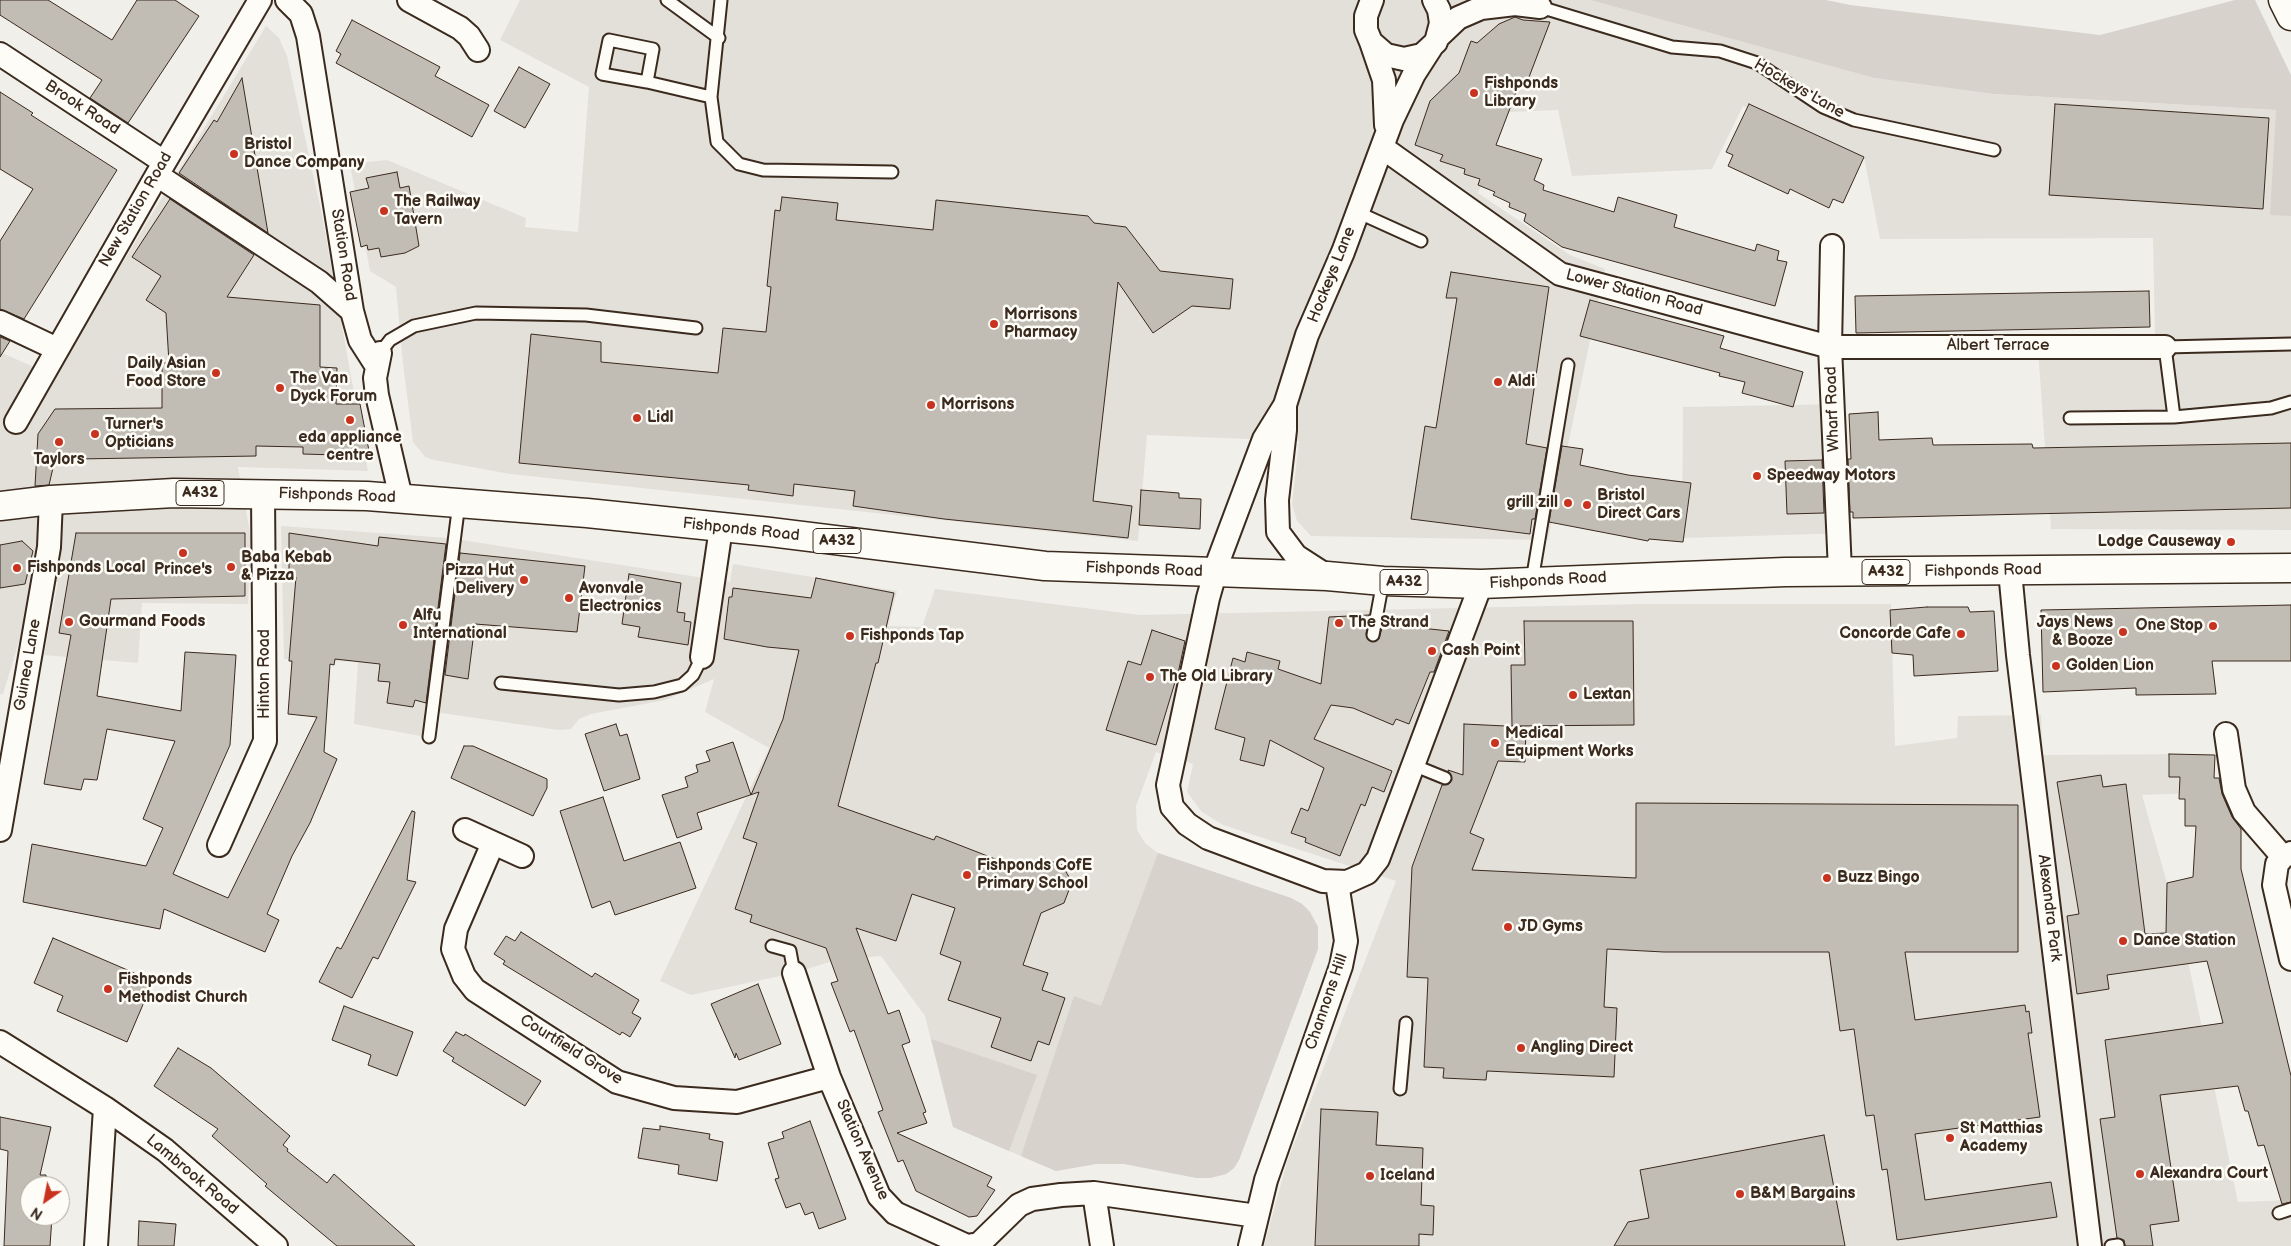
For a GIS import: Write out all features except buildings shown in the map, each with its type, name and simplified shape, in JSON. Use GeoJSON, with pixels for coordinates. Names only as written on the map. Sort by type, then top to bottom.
{"type":"FeatureCollection","features":[{"type":"Feature","properties":{"kind":"main road"},"geometry":{"type":"LineString","coordinates":[[2283,0],[2291,16]]}},
{"type":"Feature","properties":{"kind":"main road","name":"Fishponds Road"},"geometry":{"type":"LineString","coordinates":[[0,506],[52,500],[174,493],[401,498],[721,528],[1045,566],[1327,576],[1383,581],[1481,584],[1840,571],[2291,568]]}},
{"type":"Feature","properties":{"kind":"street","name":"New Station Road"},"geometry":{"type":"LineString","coordinates":[[16,422],[160,168],[260,0]]}},
{"type":"Feature","properties":{"kind":"street","name":"Station Road"},"geometry":{"type":"LineString","coordinates":[[287,0],[301,14],[308,36],[352,311]]}},
{"type":"Feature","properties":{"kind":"street"},"geometry":{"type":"LineString","coordinates":[[409,0],[460,28],[469,36],[478,50]]}},
{"type":"Feature","properties":{"kind":"street","name":"Hockeys Lane"},"geometry":{"type":"LineString","coordinates":[[1356,0],[1379,61],[1386,93],[1387,118],[1383,148]]}},
{"type":"Feature","properties":{"kind":"street"},"geometry":{"type":"LineString","coordinates":[[1369,36],[1366,16],[1372,0]]}},
{"type":"Feature","properties":{"kind":"street","name":"Hockeys Lane"},"geometry":{"type":"LineString","coordinates":[[1337,883],[1324,881],[1208,838],[1187,824],[1172,807],[1168,794],[1169,776],[1214,573],[1264,439],[1286,404],[1307,335],[1408,85],[1435,41],[1441,16],[1434,0]]}},
{"type":"Feature","properties":{"kind":"street","name":"Hockeys Lane"},"geometry":{"type":"LineString","coordinates":[[1369,36],[1386,55],[1404,59],[1417,57],[1458,18],[1481,8],[1529,3]]}},
{"type":"Feature","properties":{"kind":"street","name":"Brook Road"},"geometry":{"type":"LineString","coordinates":[[0,54],[160,168]]}},
{"type":"Feature","properties":{"kind":"street","name":"Lower Station Road"},"geometry":{"type":"LineString","coordinates":[[1383,148],[1560,274],[1830,347]]}},
{"type":"Feature","properties":{"kind":"street","name":"Station Road"},"geometry":{"type":"LineString","coordinates":[[160,168],[319,282],[352,311]]}},
{"type":"Feature","properties":{"kind":"street","name":"Wharf Road"},"geometry":{"type":"LineString","coordinates":[[1832,246],[1830,347],[1840,571]]}},
{"type":"Feature","properties":{"kind":"street"},"geometry":{"type":"LineString","coordinates":[[352,311],[360,340],[378,359],[377,396],[401,498]]}},
{"type":"Feature","properties":{"kind":"street"},"geometry":{"type":"LineString","coordinates":[[0,322],[57,349]]}},
{"type":"Feature","properties":{"kind":"street","name":"Albert Terrace"},"geometry":{"type":"LineString","coordinates":[[1830,347],[2165,347]]}},
{"type":"Feature","properties":{"kind":"street","name":"Hockeys Lane"},"geometry":{"type":"LineString","coordinates":[[1286,404],[1286,430],[1277,500],[1278,532],[1296,556],[1327,576]]}},
{"type":"Feature","properties":{"kind":"street","name":"Hinton Road"},"geometry":{"type":"LineString","coordinates":[[219,845],[264,741],[263,494]]}},
{"type":"Feature","properties":{"kind":"street","name":"Guinea Lane"},"geometry":{"type":"LineString","coordinates":[[0,830],[49,547],[52,500]]}},
{"type":"Feature","properties":{"kind":"street"},"geometry":{"type":"LineString","coordinates":[[702,656],[721,528]]}},
{"type":"Feature","properties":{"kind":"street","name":"Alexandra Park"},"geometry":{"type":"LineString","coordinates":[[2010,571],[2019,665],[2090,1246]]}},
{"type":"Feature","properties":{"kind":"street"},"geometry":{"type":"LineString","coordinates":[[1337,883],[1360,878],[1373,868],[1481,584]]}},
{"type":"Feature","properties":{"kind":"street"},"geometry":{"type":"LineString","coordinates":[[2226,734],[2234,789],[2244,812],[2287,855],[2274,873],[2274,885],[2291,958]]}},
{"type":"Feature","properties":{"kind":"street"},"geometry":{"type":"LineString","coordinates":[[465,830],[522,856]]}},
{"type":"Feature","properties":{"kind":"street","name":"Courtfield Grove"},"geometry":{"type":"LineString","coordinates":[[493,843],[456,929],[453,948],[464,976],[476,990],[617,1082],[674,1098],[737,1102],[829,1077]]}},
{"type":"Feature","properties":{"kind":"street","name":"Channons Hill"},"geometry":{"type":"LineString","coordinates":[[1250,1246],[1272,1161],[1341,966],[1346,941],[1337,883]]}},
{"type":"Feature","properties":{"kind":"street","name":"Station Avenue"},"geometry":{"type":"LineString","coordinates":[[794,973],[829,1077],[879,1196],[895,1213],[967,1246],[979,1244],[1019,1205],[1032,1199],[1061,1195],[1094,1193],[1257,1216]]}},
{"type":"Feature","properties":{"kind":"street","name":"Lambrook Road"},"geometry":{"type":"LineString","coordinates":[[0,1042],[105,1108],[165,1150],[276,1246]]}},
{"type":"Feature","properties":{"kind":"street"},"geometry":{"type":"LineString","coordinates":[[96,1246],[105,1108]]}},
{"type":"Feature","properties":{"kind":"street"},"geometry":{"type":"LineString","coordinates":[[1094,1193],[1102,1246]]}},
{"type":"Feature","properties":{"kind":"lane"},"geometry":{"type":"LineString","coordinates":[[667,0],[719,38]]}},
{"type":"Feature","properties":{"kind":"lane"},"geometry":{"type":"LineString","coordinates":[[721,0],[719,38],[711,97],[717,142],[739,164],[763,170],[892,172]]}},
{"type":"Feature","properties":{"kind":"lane","name":"Hockeys Lane"},"geometry":{"type":"LineString","coordinates":[[1529,3],[1672,47],[1720,51],[1757,63],[1823,107],[1854,120],[1994,150]]}},
{"type":"Feature","properties":{"kind":"lane"},"geometry":{"type":"LineString","coordinates":[[646,82],[653,49],[609,40],[602,74],[711,97]]}},
{"type":"Feature","properties":{"kind":"lane"},"geometry":{"type":"LineString","coordinates":[[1358,212],[1421,241]]}},
{"type":"Feature","properties":{"kind":"lane"},"geometry":{"type":"LineString","coordinates":[[378,359],[390,340],[414,326],[476,313],[586,315],[696,328]]}},
{"type":"Feature","properties":{"kind":"lane"},"geometry":{"type":"LineString","coordinates":[[2174,417],[2165,347],[2291,344]]}},
{"type":"Feature","properties":{"kind":"lane"},"geometry":{"type":"LineString","coordinates":[[1532,581],[1568,365]]}},
{"type":"Feature","properties":{"kind":"lane"},"geometry":{"type":"LineString","coordinates":[[2070,418],[2174,417],[2270,408],[2291,402]]}},
{"type":"Feature","properties":{"kind":"lane"},"geometry":{"type":"LineString","coordinates":[[429,736],[459,503]]}},
{"type":"Feature","properties":{"kind":"lane"},"geometry":{"type":"LineString","coordinates":[[1373,634],[1383,581]]}},
{"type":"Feature","properties":{"kind":"lane"},"geometry":{"type":"LineString","coordinates":[[501,683],[619,695],[654,692],[682,685],[693,675],[702,656]]}},
{"type":"Feature","properties":{"kind":"lane"},"geometry":{"type":"LineString","coordinates":[[1413,765],[1445,778]]}},
{"type":"Feature","properties":{"kind":"lane"},"geometry":{"type":"LineString","coordinates":[[772,946],[790,951],[794,973]]}},
{"type":"Feature","properties":{"kind":"lane"},"geometry":{"type":"LineString","coordinates":[[1400,1089],[1406,1023]]}},
{"type":"Feature","properties":{"kind":"lane"},"geometry":{"type":"LineString","coordinates":[[2279,1213],[2291,1209]]}},
{"type":"Feature","properties":{"kind":"shaded area"},"geometry":{"type":"Polygon","coordinates":[[[520,0],[1590,0],[1874,78],[1993,94],[2291,111],[2291,530],[2051,529],[2037,336],[2155,337],[2153,238],[1880,239],[1864,157],[1743,106],[1712,169],[1572,176],[1558,110],[1509,112],[1478,193],[1570,255],[1605,269],[1548,540],[1311,536],[1297,521],[1292,504],[1299,441],[1147,435],[1138,541],[510,474],[434,460],[425,457],[413,442],[396,287],[370,271],[350,164],[387,160],[526,218],[525,227],[578,232],[589,87],[500,40],[520,0]]]}},
{"type":"Feature","properties":{"kind":"shaded area"},"geometry":{"type":"Polygon","coordinates":[[[1590,0],[1826,0],[1850,5],[2100,35],[2235,0],[2255,0],[2291,75],[2291,216],[2270,215],[2276,110],[1993,94],[1874,78],[1590,0]]]}},
{"type":"Feature","properties":{"kind":"shaded area"},"geometry":{"type":"Polygon","coordinates":[[[266,26],[279,38],[287,56],[322,215],[368,471],[238,467],[251,538],[248,604],[142,603],[138,663],[44,655],[58,582],[38,580],[3,694],[0,694],[0,352],[54,376],[266,26]]]}},
{"type":"Feature","properties":{"kind":"shaded area"},"geometry":{"type":"Polygon","coordinates":[[[1842,404],[1852,533],[1682,538],[1683,407],[1842,404]]]}},
{"type":"Feature","properties":{"kind":"shaded area"},"geometry":{"type":"Polygon","coordinates":[[[281,526],[449,538],[730,582],[733,564],[897,591],[888,626],[922,627],[935,589],[1140,615],[1641,604],[1891,604],[1895,746],[1957,738],[1958,716],[2041,715],[2043,755],[2195,754],[2196,793],[2142,795],[2185,946],[2238,1202],[2291,1200],[2291,1246],[1264,1246],[1287,1162],[1396,881],[1223,825],[1202,812],[1187,792],[1193,764],[1156,752],[1136,806],[1137,830],[1146,844],[1158,853],[1291,898],[1302,904],[1310,912],[1318,927],[1318,949],[1239,1160],[1234,1168],[1226,1174],[1210,1178],[1197,1178],[1124,1164],[1096,1164],[1056,1171],[953,1127],[925,1016],[881,956],[836,960],[794,973],[691,995],[660,981],[769,748],[705,712],[714,679],[665,700],[591,714],[579,719],[571,729],[558,730],[428,711],[421,736],[354,724],[358,662],[284,659],[281,526]]]}},
{"type":"Feature","properties":{"kind":"shaded area"},"geometry":{"type":"Polygon","coordinates":[[[1158,853],[1291,898],[1302,904],[1310,912],[1318,927],[1318,949],[1239,1160],[1234,1168],[1226,1174],[1210,1178],[1197,1178],[1124,1164],[1096,1164],[1056,1171],[1021,1156],[1074,996],[1101,1006],[1158,853]]]}},
{"type":"Feature","properties":{"kind":"shaded area"},"geometry":{"type":"Polygon","coordinates":[[[931,1039],[1037,1075],[1009,1151],[953,1127],[931,1039]]]}},
{"type":"Feature","properties":{"kind":"place","name":"Fishponds Library"},"geometry":{"type":"Point","coordinates":[1474,93]}},
{"type":"Feature","properties":{"kind":"place","name":"Bristol Dance Company"},"geometry":{"type":"Point","coordinates":[234,154]}},
{"type":"Feature","properties":{"kind":"place","name":"The Railway Tavern"},"geometry":{"type":"Point","coordinates":[384,211]}},
{"type":"Feature","properties":{"kind":"place","name":"Morrisons Pharmacy"},"geometry":{"type":"Point","coordinates":[994,324]}},
{"type":"Feature","properties":{"kind":"place","name":"Daily Asian Food Store"},"geometry":{"type":"Point","coordinates":[216,373]}},
{"type":"Feature","properties":{"kind":"place","name":"Aldi"},"geometry":{"type":"Point","coordinates":[1498,382]}},
{"type":"Feature","properties":{"kind":"place","name":"The Van Dyck Forum"},"geometry":{"type":"Point","coordinates":[280,388]}},
{"type":"Feature","properties":{"kind":"place","name":"Morrisons"},"geometry":{"type":"Point","coordinates":[931,405]}},
{"type":"Feature","properties":{"kind":"place","name":"Lidl"},"geometry":{"type":"Point","coordinates":[637,418]}},
{"type":"Feature","properties":{"kind":"place","name":"eda appliance centre"},"geometry":{"type":"Point","coordinates":[350,420]}},
{"type":"Feature","properties":{"kind":"place","name":"Turner's Opticians"},"geometry":{"type":"Point","coordinates":[95,434]}},
{"type":"Feature","properties":{"kind":"place","name":"Taylors"},"geometry":{"type":"Point","coordinates":[59,442]}},
{"type":"Feature","properties":{"kind":"place","name":"Speedway Motors"},"geometry":{"type":"Point","coordinates":[1757,476]}},
{"type":"Feature","properties":{"kind":"place","name":"grill zill"},"geometry":{"type":"Point","coordinates":[1568,503]}},
{"type":"Feature","properties":{"kind":"place","name":"Bristol Direct Cars"},"geometry":{"type":"Point","coordinates":[1587,505]}},
{"type":"Feature","properties":{"kind":"place","name":"Lodge Causeway"},"geometry":{"type":"Point","coordinates":[2231,542]}},
{"type":"Feature","properties":{"kind":"place","name":"Prince's"},"geometry":{"type":"Point","coordinates":[183,553]}},
{"type":"Feature","properties":{"kind":"place","name":"Baba Kebab & Pizza"},"geometry":{"type":"Point","coordinates":[231,567]}},
{"type":"Feature","properties":{"kind":"place","name":"Fishponds Local"},"geometry":{"type":"Point","coordinates":[17,568]}},
{"type":"Feature","properties":{"kind":"place","name":"Pizza Hut Delivery"},"geometry":{"type":"Point","coordinates":[524,580]}},
{"type":"Feature","properties":{"kind":"place","name":"Avonvale Electronics"},"geometry":{"type":"Point","coordinates":[569,598]}},
{"type":"Feature","properties":{"kind":"place","name":"Gourmand Foods"},"geometry":{"type":"Point","coordinates":[69,622]}},
{"type":"Feature","properties":{"kind":"place","name":"The Strand"},"geometry":{"type":"Point","coordinates":[1339,623]}},
{"type":"Feature","properties":{"kind":"place","name":"Alfu International"},"geometry":{"type":"Point","coordinates":[403,625]}},
{"type":"Feature","properties":{"kind":"place","name":"One Stop"},"geometry":{"type":"Point","coordinates":[2213,626]}},
{"type":"Feature","properties":{"kind":"place","name":"Jays News & Booze"},"geometry":{"type":"Point","coordinates":[2123,632]}},
{"type":"Feature","properties":{"kind":"place","name":"Concorde Cafe"},"geometry":{"type":"Point","coordinates":[1961,634]}},
{"type":"Feature","properties":{"kind":"place","name":"Fishponds Tap"},"geometry":{"type":"Point","coordinates":[850,636]}},
{"type":"Feature","properties":{"kind":"place","name":"Cash Point"},"geometry":{"type":"Point","coordinates":[1432,651]}},
{"type":"Feature","properties":{"kind":"place","name":"Golden Lion"},"geometry":{"type":"Point","coordinates":[2056,666]}},
{"type":"Feature","properties":{"kind":"place","name":"The Old Library"},"geometry":{"type":"Point","coordinates":[1150,677]}},
{"type":"Feature","properties":{"kind":"place","name":"Lextan"},"geometry":{"type":"Point","coordinates":[1573,695]}},
{"type":"Feature","properties":{"kind":"place","name":"Medical Equipment Works"},"geometry":{"type":"Point","coordinates":[1495,743]}},
{"type":"Feature","properties":{"kind":"place","name":"Fishponds CofE Primary School"},"geometry":{"type":"Point","coordinates":[967,875]}},
{"type":"Feature","properties":{"kind":"place","name":"Buzz Bingo"},"geometry":{"type":"Point","coordinates":[1827,878]}},
{"type":"Feature","properties":{"kind":"place","name":"JD Gyms"},"geometry":{"type":"Point","coordinates":[1508,927]}},
{"type":"Feature","properties":{"kind":"place","name":"Dance Station"},"geometry":{"type":"Point","coordinates":[2123,941]}},
{"type":"Feature","properties":{"kind":"place","name":"Fishponds Methodist Church"},"geometry":{"type":"Point","coordinates":[108,989]}},
{"type":"Feature","properties":{"kind":"place","name":"Angling Direct"},"geometry":{"type":"Point","coordinates":[1521,1048]}},
{"type":"Feature","properties":{"kind":"place","name":"St Matthias Academy"},"geometry":{"type":"Point","coordinates":[1950,1138]}},
{"type":"Feature","properties":{"kind":"place","name":"Alexandra Court"},"geometry":{"type":"Point","coordinates":[2140,1174]}},
{"type":"Feature","properties":{"kind":"place","name":"Iceland"},"geometry":{"type":"Point","coordinates":[1370,1176]}},
{"type":"Feature","properties":{"kind":"place","name":"B&M Bargains"},"geometry":{"type":"Point","coordinates":[1740,1194]}}]}
